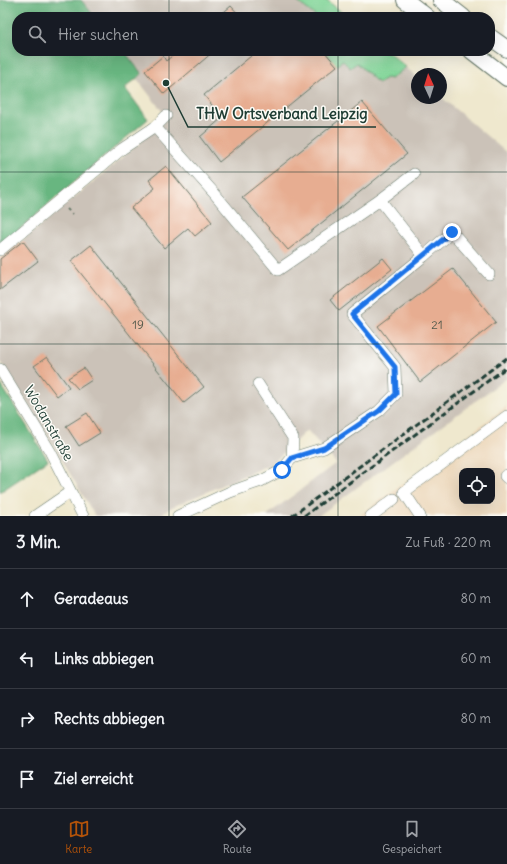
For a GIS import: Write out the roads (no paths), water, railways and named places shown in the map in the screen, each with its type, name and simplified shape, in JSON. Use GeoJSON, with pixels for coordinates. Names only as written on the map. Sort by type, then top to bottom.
{"type":"FeatureCollection","features":[{"type":"Feature","properties":{"kind":"highway"},"geometry":{"type":"LineString","coordinates":[[405,0],[421,12]]}},
{"type":"Feature","properties":{"kind":"highway"},"geometry":{"type":"LineString","coordinates":[[441,0],[457,12]]}},
{"type":"Feature","properties":{"kind":"highway"},"geometry":{"type":"LineString","coordinates":[[495,41],[507,49]]}},
{"type":"Feature","properties":{"kind":"highway"},"geometry":{"type":"LineString","coordinates":[[478,56],[507,78]]}},
{"type":"Feature","properties":{"kind":"street"},"geometry":{"type":"LineString","coordinates":[[0,250],[122,149],[155,127],[166,116]]}},
{"type":"Feature","properties":{"kind":"street"},"geometry":{"type":"LineString","coordinates":[[155,127],[214,193],[278,270],[380,200],[414,174]]}},
{"type":"Feature","properties":{"kind":"street"},"geometry":{"type":"LineString","coordinates":[[380,200],[424,256]]}},
{"type":"Feature","properties":{"kind":"street"},"geometry":{"type":"LineString","coordinates":[[178,516],[217,498],[261,481],[282,470],[292,458],[324,448],[379,411],[396,394],[395,367],[352,314],[452,232],[489,274]]}},
{"type":"Feature","properties":{"kind":"street","name":"Wodanstraße"},"geometry":{"type":"LineString","coordinates":[[0,369],[50,451],[83,516]]}},
{"type":"Feature","properties":{"kind":"street"},"geometry":{"type":"LineString","coordinates":[[258,384],[293,438],[292,458]]}},
{"type":"Feature","properties":{"kind":"street"},"geometry":{"type":"LineString","coordinates":[[420,516],[404,492],[507,416]]}},
{"type":"Feature","properties":{"kind":"street"},"geometry":{"type":"LineString","coordinates":[[507,475],[505,476],[507,478]]}},
{"type":"Feature","properties":{"kind":"street"},"geometry":{"type":"LineString","coordinates":[[35,516],[70,492]]}},
{"type":"Feature","properties":{"kind":"street"},"geometry":{"type":"LineString","coordinates":[[371,516],[394,499]]}},
{"type":"Feature","properties":{"kind":"railway"},"geometry":{"type":"LineString","coordinates":[[292,516],[507,358]]}},
{"type":"Feature","properties":{"kind":"railway"},"geometry":{"type":"LineString","coordinates":[[304,516],[507,367]]}},
{"type":"Feature","properties":{"kind":"place","name":"THW Ortsverband Leipzig"},"geometry":{"type":"Point","coordinates":[166,83]}}]}
